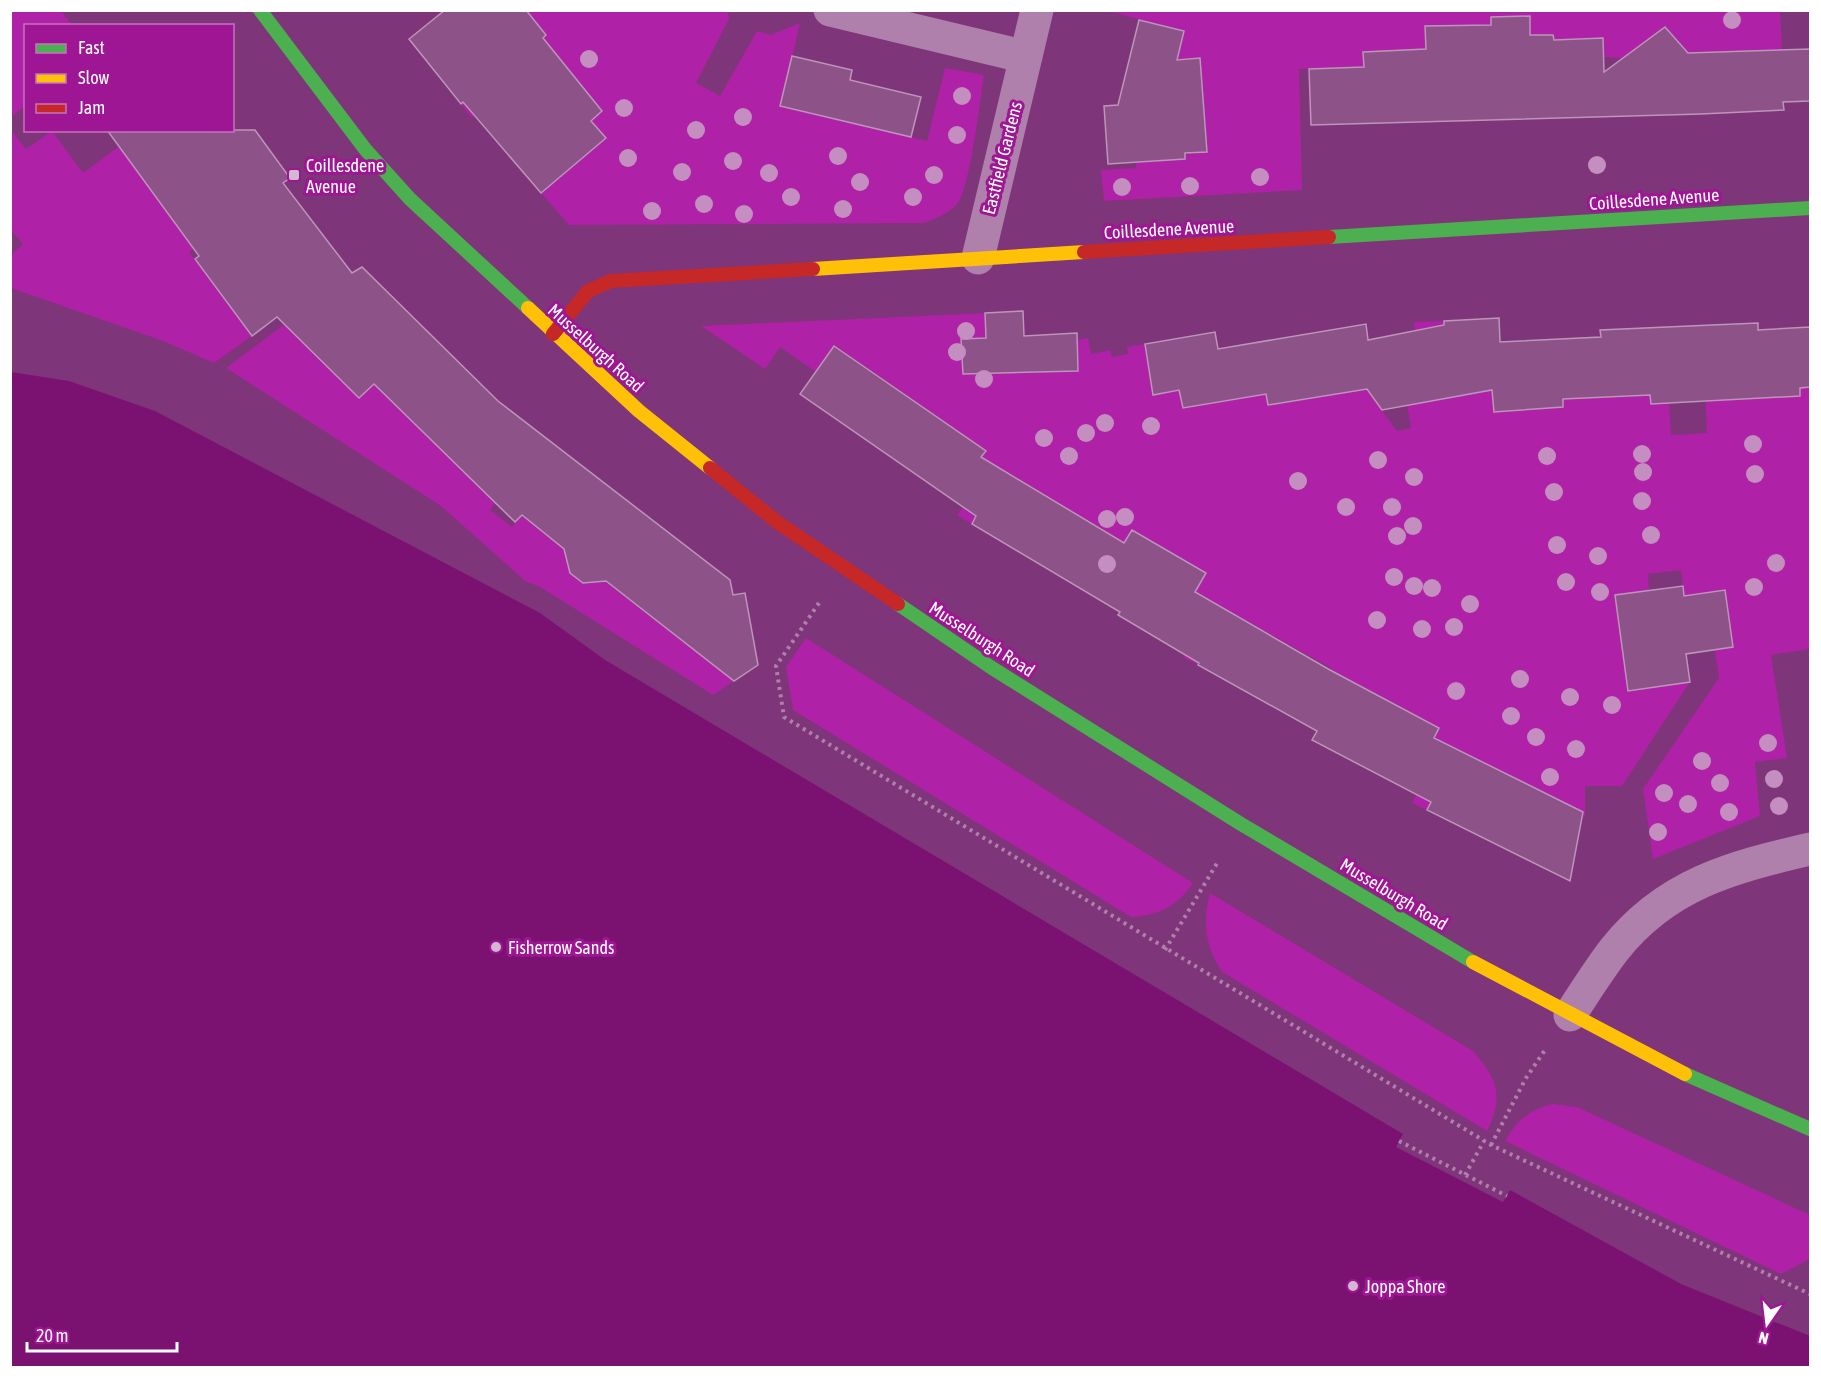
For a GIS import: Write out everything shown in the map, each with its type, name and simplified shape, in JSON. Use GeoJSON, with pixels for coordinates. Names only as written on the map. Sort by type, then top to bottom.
{"type":"FeatureCollection","features":[{"type":"Feature","properties":{"kind":"main road","name":"Musselburgh Road"},"geometry":{"type":"LineString","coordinates":[[260,10],[365,148],[410,200],[554,334],[706,468],[844,568],[992,668],[1241,824],[1453,951],[1665,1065],[1810,1129]]}},
{"type":"Feature","properties":{"kind":"main road","name":"Coillesdene Avenue"},"geometry":{"type":"LineString","coordinates":[[554,334],[588,291],[611,281],[1810,208]]}},
{"type":"Feature","properties":{"kind":"street"},"geometry":{"type":"LineString","coordinates":[[830,10],[1026,57]]}},
{"type":"Feature","properties":{"kind":"street","name":"Eastfield Gardens"},"geometry":{"type":"LineString","coordinates":[[978,258],[1037,10]]}},
{"type":"Feature","properties":{"kind":"street"},"geometry":{"type":"LineString","coordinates":[[1570,1015],[1614,950],[1637,925],[1666,900],[1706,878],[1733,867],[1810,849]]}},
{"type":"Feature","properties":{"kind":"path"},"geometry":{"type":"LineString","coordinates":[[844,568],[776,666],[784,717],[1164,950],[1491,1146],[1810,1294]]}},
{"type":"Feature","properties":{"kind":"path"},"geometry":{"type":"LineString","coordinates":[[1164,950],[1241,824]]}},
{"type":"Feature","properties":{"kind":"path"},"geometry":{"type":"LineString","coordinates":[[1491,1146],[1526,1078],[1570,1015]]}},
{"type":"Feature","properties":{"kind":"path"},"geometry":{"type":"LineString","coordinates":[[1399,1141],[1507,1196]]}},
{"type":"Feature","properties":{"kind":"path"},"geometry":{"type":"LineString","coordinates":[[1465,1175],[1484,1141]]}},
{"type":"Feature","properties":{"kind":"shaded area"},"geometry":{"type":"Polygon","coordinates":[[[10,11],[61,11],[71,24],[24,24],[24,107],[11,117],[10,11]]]}},
{"type":"Feature","properties":{"kind":"shaded area"},"geometry":{"type":"Polygon","coordinates":[[[526,11],[728,11],[729,19],[696,83],[720,96],[757,31],[771,35],[800,23],[781,106],[927,141],[945,68],[984,75],[970,163],[962,195],[950,210],[924,223],[569,225],[541,193],[606,138],[591,121],[602,111],[587,92],[471,117],[461,104],[546,36],[526,11]]]}},
{"type":"Feature","properties":{"kind":"shaded area"},"geometry":{"type":"Polygon","coordinates":[[[1108,11],[1780,11],[1782,50],[1641,59],[1603,57],[1555,63],[1553,35],[1530,35],[1529,16],[1491,17],[1492,58],[1463,26],[1425,26],[1426,65],[1387,51],[1363,52],[1364,67],[1299,69],[1302,190],[1104,201],[1101,170],[1136,168],[1136,162],[1207,152],[1200,59],[1171,60],[1180,50],[1184,31],[1108,11]]]}},
{"type":"Feature","properties":{"kind":"shaded area"},"geometry":{"type":"Polygon","coordinates":[[[10,129],[26,149],[53,132],[83,173],[137,133],[125,155],[161,204],[187,186],[219,229],[189,252],[252,336],[214,363],[163,341],[11,288],[11,255],[23,244],[11,230],[10,129]]]}},
{"type":"Feature","properties":{"kind":"shaded area"},"geometry":{"type":"Polygon","coordinates":[[[302,311],[342,351],[327,366],[359,398],[375,383],[499,498],[490,510],[512,527],[521,515],[566,550],[570,573],[582,583],[593,582],[598,576],[734,681],[713,695],[540,587],[525,581],[441,506],[226,368],[302,311]]]}},
{"type":"Feature","properties":{"kind":"shaded area"},"geometry":{"type":"Polygon","coordinates":[[[985,313],[986,352],[1033,349],[1034,373],[1078,371],[1077,340],[1088,338],[1091,354],[1110,350],[1112,357],[1128,354],[1127,347],[1145,344],[1153,395],[1179,390],[1183,408],[1244,398],[1235,347],[1377,387],[1380,408],[1397,431],[1411,428],[1407,405],[1420,380],[1414,322],[1444,321],[1447,381],[1492,379],[1494,412],[1535,410],[1532,356],[1543,408],[1563,407],[1563,399],[1650,395],[1651,404],[1669,403],[1671,435],[1707,433],[1705,392],[1800,396],[1800,388],[1810,387],[1810,649],[1771,655],[1787,758],[1755,762],[1760,816],[1653,859],[1643,789],[1719,678],[1715,650],[1733,647],[1725,590],[1684,596],[1681,570],[1648,574],[1649,590],[1615,595],[1629,691],[1690,682],[1622,786],[1585,786],[1585,817],[1575,817],[1578,837],[1543,827],[1556,798],[1457,750],[1427,810],[1412,803],[1416,795],[1407,790],[1439,728],[1345,678],[1322,684],[1331,668],[1228,611],[1198,665],[1183,657],[1206,619],[1186,608],[1206,573],[1132,530],[1093,596],[1081,589],[1112,535],[1004,471],[972,524],[957,515],[963,507],[952,499],[985,450],[835,346],[816,372],[780,347],[765,369],[701,326],[985,313]]]}},
{"type":"Feature","properties":{"kind":"shaded area","name":"Fisherrow Sands"},"geometry":{"type":"Polygon","coordinates":[[[11,372],[69,381],[155,411],[540,613],[605,660],[1403,1134],[1396,1147],[1503,1202],[1510,1190],[1681,1284],[1810,1336],[1810,1367],[11,1367],[11,372]]]}},
{"type":"Feature","properties":{"kind":"shaded area"},"geometry":{"type":"Polygon","coordinates":[[[806,638],[1193,883],[1174,904],[1159,912],[1131,917],[793,710],[786,667],[806,638]]]}},
{"type":"Feature","properties":{"kind":"shaded area"},"geometry":{"type":"Polygon","coordinates":[[[1210,893],[1473,1051],[1488,1071],[1496,1088],[1496,1107],[1487,1131],[1222,972],[1212,952],[1207,934],[1206,914],[1210,893]]]}},
{"type":"Feature","properties":{"kind":"shaded area"},"geometry":{"type":"Polygon","coordinates":[[[1552,1104],[1577,1107],[1810,1215],[1810,1259],[1781,1274],[1505,1141],[1524,1117],[1552,1104]]]}},
{"type":"Feature","properties":{"kind":"building"},"geometry":{"type":"Polygon","coordinates":[[[445,10],[526,10],[546,35],[543,38],[602,111],[591,121],[606,138],[541,193],[463,102],[461,104],[409,39],[445,10]]]}},
{"type":"Feature","properties":{"kind":"building"},"geometry":{"type":"Polygon","coordinates":[[[1530,16],[1530,35],[1553,35],[1554,40],[1603,38],[1604,72],[1665,27],[1688,53],[1810,49],[1810,101],[1783,102],[1784,110],[1701,114],[1311,125],[1309,69],[1364,67],[1363,52],[1426,49],[1425,26],[1491,25],[1491,17],[1530,16]]]}},
{"type":"Feature","properties":{"kind":"building"},"geometry":{"type":"Polygon","coordinates":[[[1139,20],[1184,31],[1177,60],[1200,58],[1207,152],[1185,153],[1185,159],[1108,164],[1104,106],[1118,105],[1139,20]]]}},
{"type":"Feature","properties":{"kind":"building"},"geometry":{"type":"Polygon","coordinates":[[[792,56],[852,70],[850,80],[921,97],[911,137],[780,106],[792,56]]]}},
{"type":"Feature","properties":{"kind":"building"},"geometry":{"type":"Polygon","coordinates":[[[255,130],[290,178],[283,183],[352,273],[362,267],[498,401],[730,580],[733,595],[745,593],[758,665],[734,681],[606,581],[583,583],[570,573],[564,549],[522,515],[515,522],[374,384],[359,398],[277,317],[252,336],[195,259],[199,256],[108,132],[255,130]]]}},
{"type":"Feature","properties":{"kind":"building"},"geometry":{"type":"Polygon","coordinates":[[[1023,311],[1024,336],[1077,333],[1078,371],[963,374],[961,339],[986,338],[985,313],[1023,311]]]}},
{"type":"Feature","properties":{"kind":"building"},"geometry":{"type":"Polygon","coordinates":[[[1499,318],[1500,342],[1601,337],[1600,330],[1758,323],[1758,330],[1810,327],[1810,387],[1800,388],[1800,396],[1651,404],[1650,395],[1563,399],[1563,407],[1494,412],[1492,390],[1382,410],[1367,389],[1268,405],[1266,394],[1183,408],[1179,390],[1153,395],[1145,344],[1215,332],[1218,349],[1366,324],[1368,340],[1444,325],[1444,321],[1499,318]]]}},
{"type":"Feature","properties":{"kind":"building"},"geometry":{"type":"Polygon","coordinates":[[[834,346],[986,451],[981,457],[1124,543],[1132,530],[1206,573],[1195,592],[1330,670],[1439,728],[1434,738],[1583,812],[1570,881],[1427,810],[1431,802],[1312,740],[1317,731],[1198,665],[1199,663],[1118,615],[1120,612],[972,524],[976,516],[800,394],[834,346]]]}},
{"type":"Feature","properties":{"kind":"building"},"geometry":{"type":"Polygon","coordinates":[[[1683,586],[1684,596],[1725,590],[1733,647],[1686,654],[1690,682],[1628,691],[1615,595],[1683,586]]]}},
{"type":"Feature","properties":{"kind":"traffic: fast"},"geometry":{"type":"LineString","coordinates":[[260,10],[365,149],[410,199],[528,308]]}},
{"type":"Feature","properties":{"kind":"traffic: fast"},"geometry":{"type":"LineString","coordinates":[[1329,237],[1810,208]]}},
{"type":"Feature","properties":{"kind":"traffic: fast"},"geometry":{"type":"LineString","coordinates":[[898,604],[992,668],[1241,824],[1473,962]]}},
{"type":"Feature","properties":{"kind":"traffic: fast"},"geometry":{"type":"LineString","coordinates":[[1685,1074],[1810,1129]]}},
{"type":"Feature","properties":{"kind":"traffic: slow"},"geometry":{"type":"LineString","coordinates":[[813,269],[1084,252]]}},
{"type":"Feature","properties":{"kind":"traffic: slow"},"geometry":{"type":"LineString","coordinates":[[528,308],[639,411],[710,468]]}},
{"type":"Feature","properties":{"kind":"traffic: slow"},"geometry":{"type":"LineString","coordinates":[[1473,962],[1685,1074]]}},
{"type":"Feature","properties":{"kind":"traffic: jam"},"geometry":{"type":"LineString","coordinates":[[1084,252],[1329,237]]}},
{"type":"Feature","properties":{"kind":"traffic: jam"},"geometry":{"type":"LineString","coordinates":[[553,334],[588,291],[611,281],[813,269]]}},
{"type":"Feature","properties":{"kind":"traffic: jam"},"geometry":{"type":"LineString","coordinates":[[710,468],[777,522],[898,604]]}},
{"type":"Feature","properties":{"kind":"place","name":"Coillesdene Avenue"},"geometry":{"type":"Point","coordinates":[294,175]}},
{"type":"Feature","properties":{"kind":"place","name":"Fisherrow Sands"},"geometry":{"type":"Point","coordinates":[496,947]}},
{"type":"Feature","properties":{"kind":"place","name":"Joppa Shore"},"geometry":{"type":"Point","coordinates":[1353,1286]}}]}
